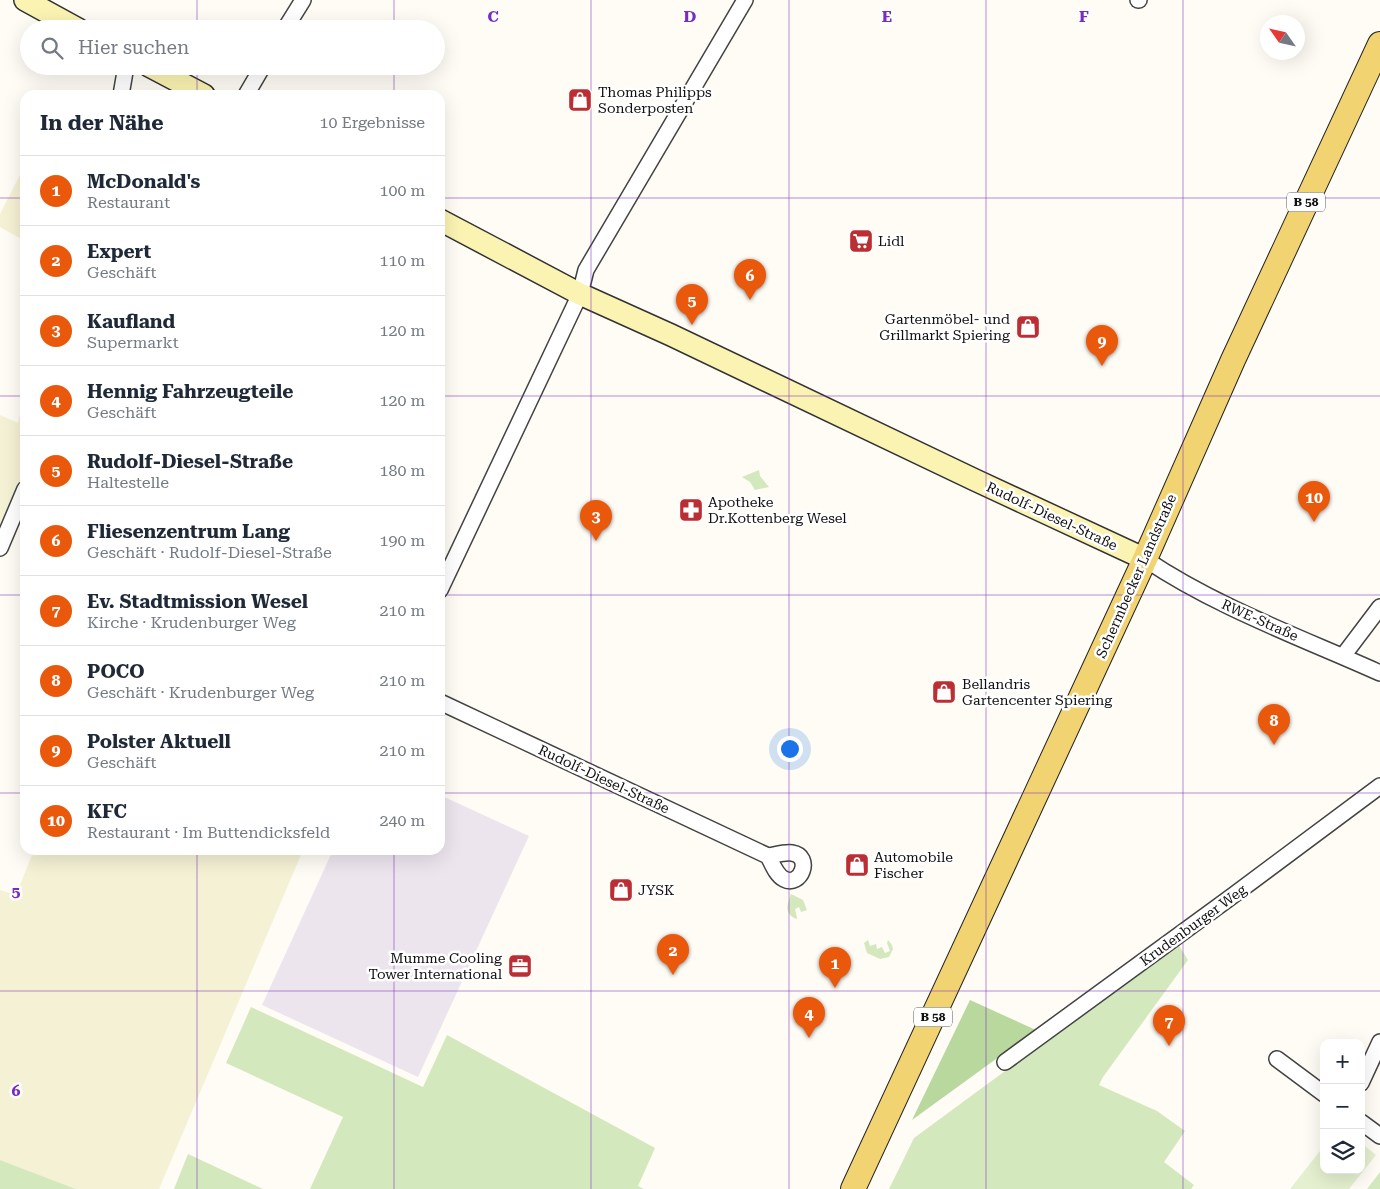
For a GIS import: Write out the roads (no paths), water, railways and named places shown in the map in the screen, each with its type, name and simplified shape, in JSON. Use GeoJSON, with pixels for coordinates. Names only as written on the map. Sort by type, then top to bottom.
{"type":"FeatureCollection","features":[{"type":"Feature","properties":{"kind":"main road","name":"Schermbecker Landstraße"},"geometry":{"type":"LineString","coordinates":[[853,1189],[1145,559],[1233,360],[1380,44]]}},
{"type":"Feature","properties":{"kind":"street"},"geometry":{"type":"LineString","coordinates":[[25,0],[62,20]]}},
{"type":"Feature","properties":{"kind":"street"},"geometry":{"type":"LineString","coordinates":[[291,20],[303,0]]}},
{"type":"Feature","properties":{"kind":"street"},"geometry":{"type":"LineString","coordinates":[[445,579],[580,294],[586,270],[745,0]]}},
{"type":"Feature","properties":{"kind":"street"},"geometry":{"type":"LineString","coordinates":[[122,90],[124,75]]}},
{"type":"Feature","properties":{"kind":"street"},"geometry":{"type":"LineString","coordinates":[[166,75],[195,90]]}},
{"type":"Feature","properties":{"kind":"street"},"geometry":{"type":"LineString","coordinates":[[249,90],[258,75]]}},
{"type":"Feature","properties":{"kind":"street","name":"Rudolf-Diesel-Straße"},"geometry":{"type":"LineString","coordinates":[[445,223],[580,294],[671,335],[1145,559]]}},
{"type":"Feature","properties":{"kind":"street"},"geometry":{"type":"LineString","coordinates":[[0,548],[20,501]]}},
{"type":"Feature","properties":{"kind":"street","name":"RWE-Straße"},"geometry":{"type":"LineString","coordinates":[[1145,559],[1170,576],[1206,596],[1380,673]]}},
{"type":"Feature","properties":{"kind":"street"},"geometry":{"type":"LineString","coordinates":[[1343,656],[1380,607]]}},
{"type":"Feature","properties":{"kind":"street","name":"Rudolf-Diesel-Straße"},"geometry":{"type":"LineString","coordinates":[[445,704],[768,856]]}},
{"type":"Feature","properties":{"kind":"street","name":"Krudenburger Weg"},"geometry":{"type":"LineString","coordinates":[[1005,1062],[1380,786]]}},
{"type":"Feature","properties":{"kind":"street"},"geometry":{"type":"LineString","coordinates":[[1365,1074],[1380,1042]]}},
{"type":"Feature","properties":{"kind":"street"},"geometry":{"type":"LineString","coordinates":[[1277,1059],[1320,1091]]}},
{"type":"Feature","properties":{"kind":"street"},"geometry":{"type":"LineString","coordinates":[[1365,1125],[1380,1136]]}},
{"type":"Feature","properties":{"kind":"place","name":"Thomas Philipps Sonderposten"},"geometry":{"type":"Point","coordinates":[580,100]}},
{"type":"Feature","properties":{"kind":"place","name":"Lidl"},"geometry":{"type":"Point","coordinates":[861,241]}},
{"type":"Feature","properties":{"kind":"place","name":"Fliesenzentrum Lang"},"geometry":{"type":"Point","coordinates":[750,300]}},
{"type":"Feature","properties":{"kind":"place","name":"Rudolf-Diesel-Straße"},"geometry":{"type":"Point","coordinates":[692,325]}},
{"type":"Feature","properties":{"kind":"place","name":"Gartenmöbel- und Grillmarkt Spiering"},"geometry":{"type":"Point","coordinates":[1028,327]}},
{"type":"Feature","properties":{"kind":"place","name":"Polster Aktuell"},"geometry":{"type":"Point","coordinates":[1102,366]}},
{"type":"Feature","properties":{"kind":"place","name":"Apotheke Dr.Kottenberg Wesel"},"geometry":{"type":"Point","coordinates":[691,510]}},
{"type":"Feature","properties":{"kind":"place","name":"KFC"},"geometry":{"type":"Point","coordinates":[1314,522]}},
{"type":"Feature","properties":{"kind":"place","name":"Kaufland"},"geometry":{"type":"Point","coordinates":[596,541]}},
{"type":"Feature","properties":{"kind":"place","name":"Bellandris Gartencenter Spiering"},"geometry":{"type":"Point","coordinates":[944,692]}},
{"type":"Feature","properties":{"kind":"place","name":"POCO"},"geometry":{"type":"Point","coordinates":[1274,745]}},
{"type":"Feature","properties":{"kind":"place","name":"Automobile Fischer"},"geometry":{"type":"Point","coordinates":[857,865]}},
{"type":"Feature","properties":{"kind":"place","name":"JYSK"},"geometry":{"type":"Point","coordinates":[621,890]}},
{"type":"Feature","properties":{"kind":"place","name":"Mumme Cooling Tower International"},"geometry":{"type":"Point","coordinates":[520,966]}},
{"type":"Feature","properties":{"kind":"place","name":"Expert"},"geometry":{"type":"Point","coordinates":[673,975]}},
{"type":"Feature","properties":{"kind":"place","name":"McDonald's"},"geometry":{"type":"Point","coordinates":[835,988]}},
{"type":"Feature","properties":{"kind":"place","name":"Hennig Fahrzeugteile"},"geometry":{"type":"Point","coordinates":[809,1038]}},
{"type":"Feature","properties":{"kind":"place","name":"Ev. Stadtmission Wesel"},"geometry":{"type":"Point","coordinates":[1169,1046]}}]}
